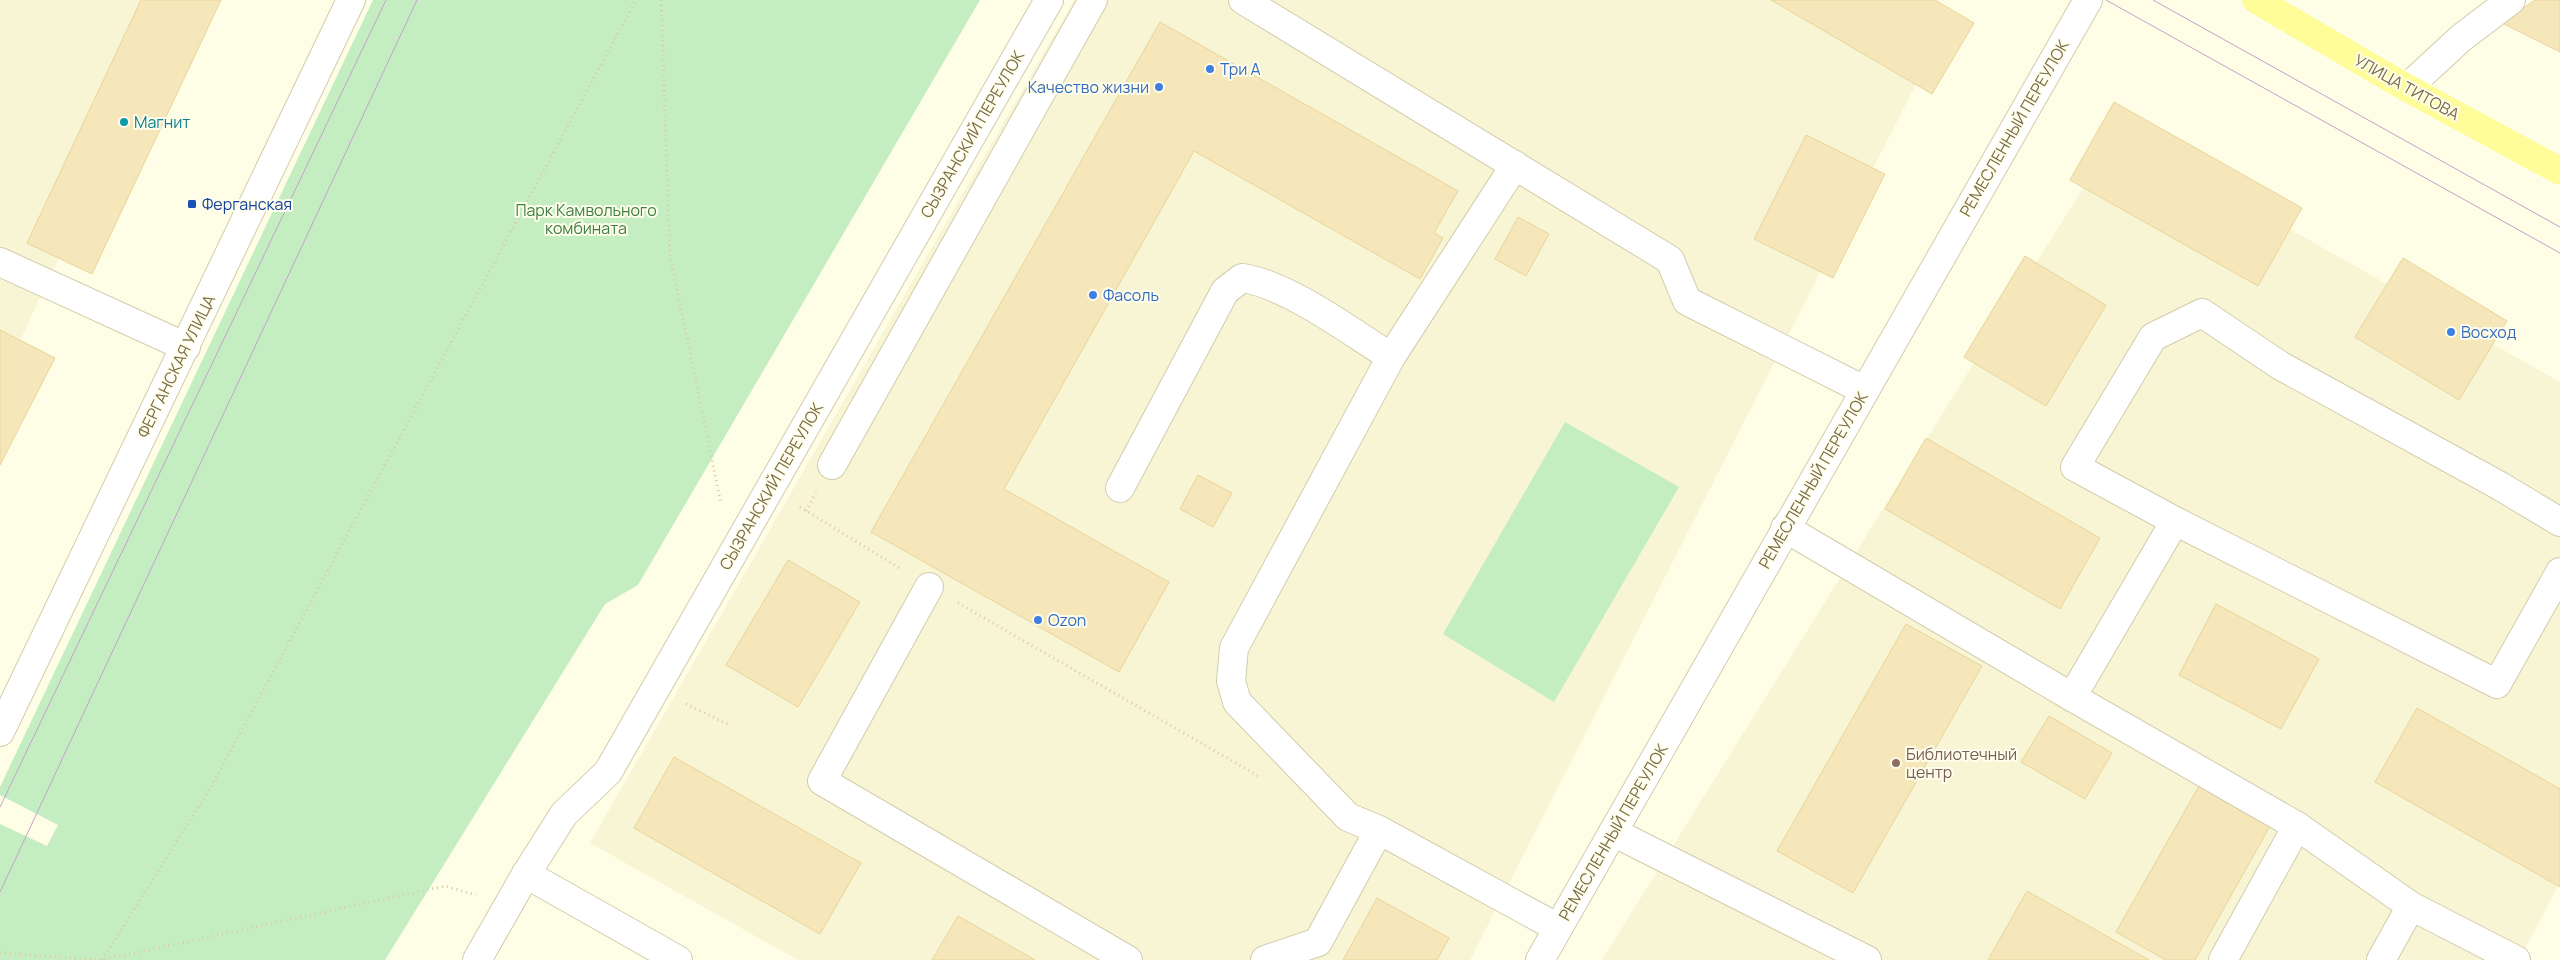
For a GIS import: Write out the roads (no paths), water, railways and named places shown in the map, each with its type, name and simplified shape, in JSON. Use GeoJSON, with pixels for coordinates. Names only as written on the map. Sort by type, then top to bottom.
{"type":"FeatureCollection","features":[{"type":"Feature","properties":{"kind":"main road","name":"УЛИЦА ТИТОВА"},"geometry":{"type":"LineString","coordinates":[[2256,0],[2407,88],[2560,171]]}},
{"type":"Feature","properties":{"kind":"street","name":"ФЕРГАНСКАЯ УЛИЦА"},"geometry":{"type":"LineString","coordinates":[[0,732],[351,0]]}},
{"type":"Feature","properties":{"kind":"street","name":"СЫЗРАНСКИЙ ПЕРЕУЛОК"},"geometry":{"type":"LineString","coordinates":[[477,960],[526,874],[564,814],[608,772],[1048,0]]}},
{"type":"Feature","properties":{"kind":"street"},"geometry":{"type":"LineString","coordinates":[[832,465],[1093,0]]}},
{"type":"Feature","properties":{"kind":"street"},"geometry":{"type":"LineString","coordinates":[[1243,0],[1670,260],[1687,301],[1864,390]]}},
{"type":"Feature","properties":{"kind":"street","name":"РЕМЕСЛЕННЫЙ ПЕРЕУЛОК"},"geometry":{"type":"LineString","coordinates":[[1540,960],[2088,0]]}},
{"type":"Feature","properties":{"kind":"street"},"geometry":{"type":"LineString","coordinates":[[2407,88],[2461,38],[2511,0]]}},
{"type":"Feature","properties":{"kind":"street"},"geometry":{"type":"LineString","coordinates":[[1515,165],[1391,357],[1234,648],[1231,681],[1237,702],[1348,817],[1379,830],[1558,928]]}},
{"type":"Feature","properties":{"kind":"street"},"geometry":{"type":"LineString","coordinates":[[0,262],[186,347]]}},
{"type":"Feature","properties":{"kind":"street"},"geometry":{"type":"LineString","coordinates":[[1120,488],[1226,291],[1242,278],[1260,280],[1391,357]]}},
{"type":"Feature","properties":{"kind":"street"},"geometry":{"type":"LineString","coordinates":[[2560,522],[2500,486],[2281,366],[2202,312],[2153,337],[2075,467],[2175,521],[2497,684],[2560,572]]}},
{"type":"Feature","properties":{"kind":"street"},"geometry":{"type":"LineString","coordinates":[[2072,697],[2175,521]]}},
{"type":"Feature","properties":{"kind":"street"},"geometry":{"type":"LineString","coordinates":[[1785,528],[2072,697],[2297,826],[2411,906],[2516,960]]}},
{"type":"Feature","properties":{"kind":"street"},"geometry":{"type":"LineString","coordinates":[[929,587],[822,781],[1128,960]]}},
{"type":"Feature","properties":{"kind":"street"},"geometry":{"type":"LineString","coordinates":[[2223,960],[2297,826]]}},
{"type":"Feature","properties":{"kind":"street"},"geometry":{"type":"LineString","coordinates":[[1265,960],[1318,942],[1379,830]]}},
{"type":"Feature","properties":{"kind":"street"},"geometry":{"type":"LineString","coordinates":[[1613,832],[1851,956]]}},
{"type":"Feature","properties":{"kind":"street"},"geometry":{"type":"LineString","coordinates":[[526,874],[678,960]]}},
{"type":"Feature","properties":{"kind":"street"},"geometry":{"type":"LineString","coordinates":[[2381,960],[2411,906]]}},
{"type":"Feature","properties":{"kind":"tram line"},"geometry":{"type":"LineString","coordinates":[[0,807],[386,0]]}},
{"type":"Feature","properties":{"kind":"tram line"},"geometry":{"type":"LineString","coordinates":[[0,892],[417,0]]}},
{"type":"Feature","properties":{"kind":"tram line"},"geometry":{"type":"LineString","coordinates":[[2106,0],[2560,253]]}},
{"type":"Feature","properties":{"kind":"tram line"},"geometry":{"type":"LineString","coordinates":[[2153,0],[2560,227]]}},
{"type":"Feature","properties":{"kind":"place","name":"Три А"},"geometry":{"type":"Point","coordinates":[1210,69]}},
{"type":"Feature","properties":{"kind":"place","name":"Качество жизни"},"geometry":{"type":"Point","coordinates":[1159,87]}},
{"type":"Feature","properties":{"kind":"place","name":"Магнит"},"geometry":{"type":"Point","coordinates":[124,122]}},
{"type":"Feature","properties":{"kind":"place","name":"Ферганская"},"geometry":{"type":"Point","coordinates":[192,204]}},
{"type":"Feature","properties":{"kind":"place","name":"Фасоль"},"geometry":{"type":"Point","coordinates":[1093,295]}},
{"type":"Feature","properties":{"kind":"place","name":"Восход"},"geometry":{"type":"Point","coordinates":[2451,332]}},
{"type":"Feature","properties":{"kind":"place","name":"Ozon"},"geometry":{"type":"Point","coordinates":[1038,620]}},
{"type":"Feature","properties":{"kind":"place","name":"Библиотечный центр"},"geometry":{"type":"Point","coordinates":[1896,763]}},
{"type":"Feature","properties":{"kind":"park label","name":"Парк Камвольного комбината"},"geometry":{"type":"Point","coordinates":[586,219]}}]}
